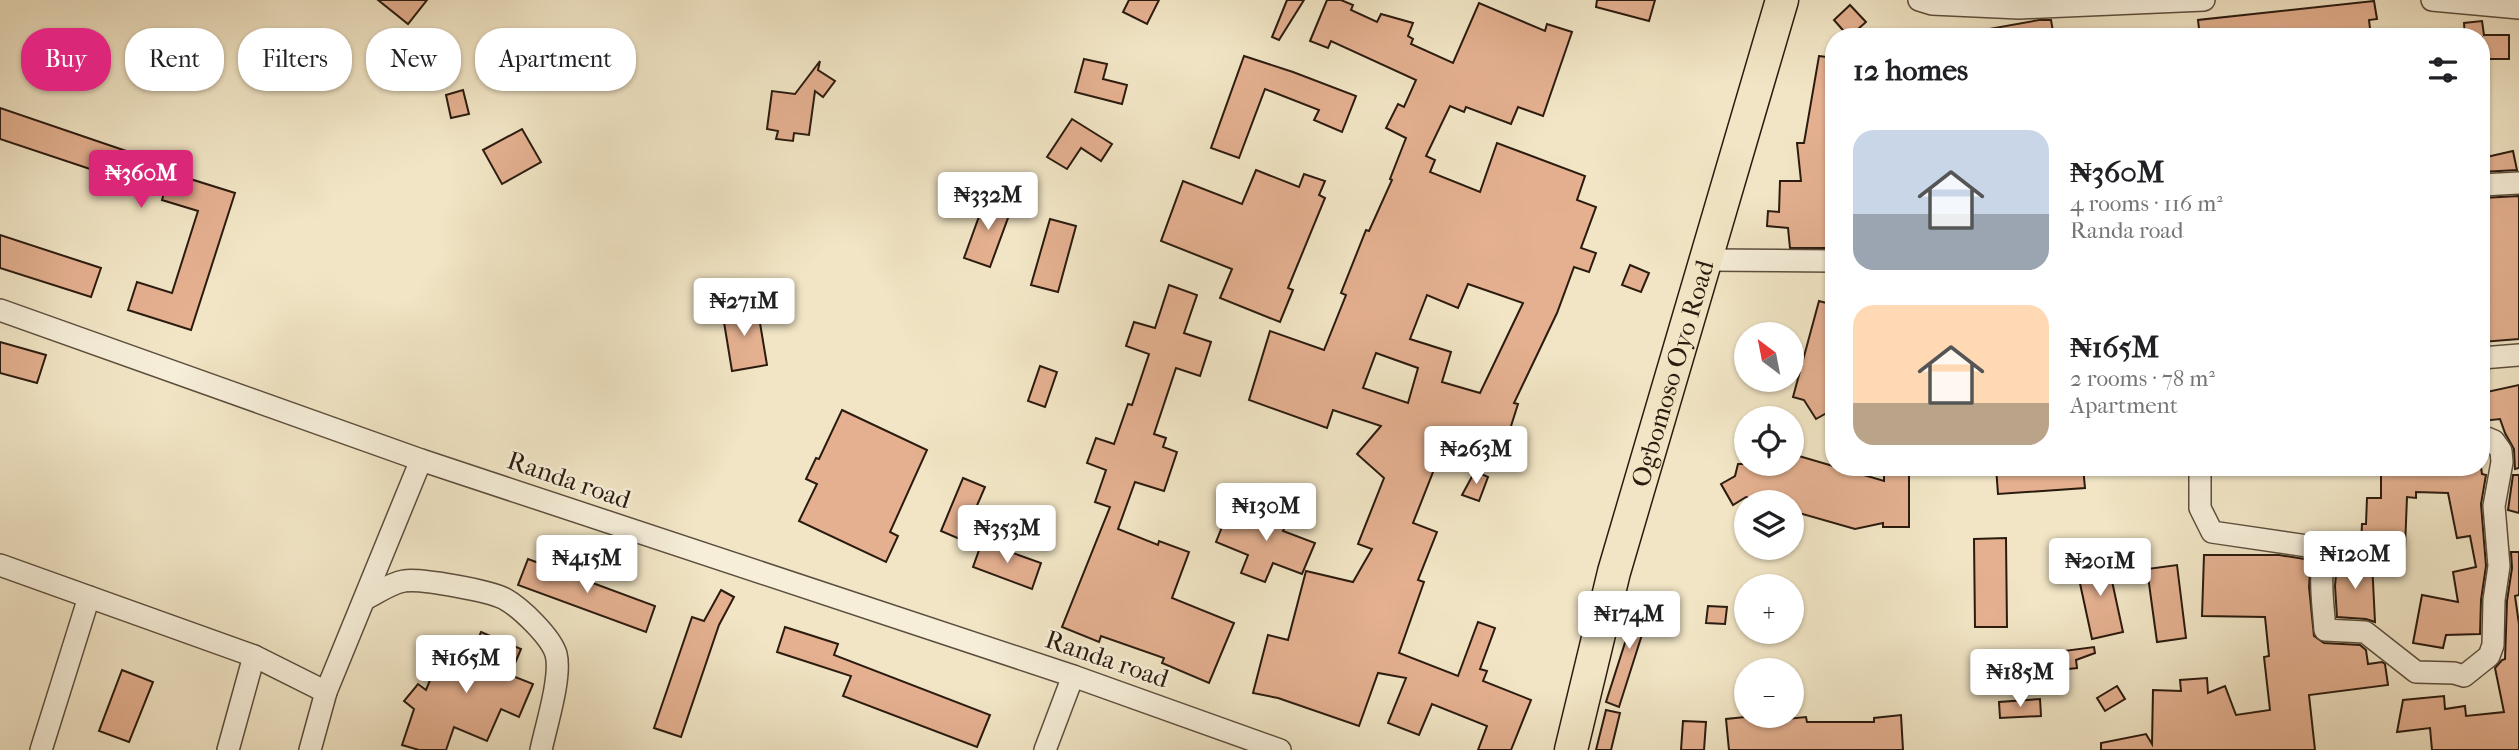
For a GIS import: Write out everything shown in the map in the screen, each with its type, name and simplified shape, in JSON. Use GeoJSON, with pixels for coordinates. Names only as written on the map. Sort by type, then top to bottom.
{"type":"FeatureCollection","features":[{"type":"Feature","properties":{"kind":"highway","name":"Ogbomoso Oyo Road"},"geometry":{"type":"LineString","coordinates":[[1571,750],[1614,572],[1782,0]]}},
{"type":"Feature","properties":{"kind":"street"},"geometry":{"type":"LineString","coordinates":[[1919,0],[1953,6],[2204,0]]}},
{"type":"Feature","properties":{"kind":"street"},"geometry":{"type":"LineString","coordinates":[[2432,0],[2519,8]]}},
{"type":"Feature","properties":{"kind":"street"},"geometry":{"type":"LineString","coordinates":[[2490,185],[2519,183]]}},
{"type":"Feature","properties":{"kind":"street"},"geometry":{"type":"LineString","coordinates":[[1707,260],[1825,261]]}},
{"type":"Feature","properties":{"kind":"street","name":"Randa road"},"geometry":{"type":"LineString","coordinates":[[0,310],[421,460],[1073,676],[1280,750]]}},
{"type":"Feature","properties":{"kind":"street"},"geometry":{"type":"LineString","coordinates":[[2490,357],[2519,355]]}},
{"type":"Feature","properties":{"kind":"street"},"geometry":{"type":"LineString","coordinates":[[2200,476],[2200,508],[2212,532],[2322,548],[2329,544],[2322,580],[2325,630],[2365,632],[2416,672],[2454,673],[2464,676],[2489,656],[2493,645],[2494,600],[2499,566],[2494,506],[2502,462],[2501,451],[2490,439]]}},
{"type":"Feature","properties":{"kind":"street"},"geometry":{"type":"LineString","coordinates":[[310,750],[326,692],[421,460]]}},
{"type":"Feature","properties":{"kind":"street"},"geometry":{"type":"LineString","coordinates":[[0,565],[254,656],[326,692]]}},
{"type":"Feature","properties":{"kind":"street"},"geometry":{"type":"LineString","coordinates":[[365,599],[402,581],[421,580],[502,598],[516,607],[541,632],[555,651],[558,668],[541,750]]}},
{"type":"Feature","properties":{"kind":"street"},"geometry":{"type":"LineString","coordinates":[[41,750],[89,597]]}},
{"type":"Feature","properties":{"kind":"street"},"geometry":{"type":"LineString","coordinates":[[228,750],[254,656]]}},
{"type":"Feature","properties":{"kind":"street"},"geometry":{"type":"LineString","coordinates":[[1045,750],[1073,676]]}},
{"type":"Feature","properties":{"kind":"building"},"geometry":{"type":"Polygon","coordinates":[[[378,0],[427,0],[408,24],[378,0]]]}},
{"type":"Feature","properties":{"kind":"building"},"geometry":{"type":"Polygon","coordinates":[[[1129,0],[1159,0],[1147,24],[1123,12],[1129,0]]]}},
{"type":"Feature","properties":{"kind":"building"},"geometry":{"type":"Polygon","coordinates":[[[1287,0],[1304,0],[1279,40],[1272,37],[1287,0]]]}},
{"type":"Feature","properties":{"kind":"building"},"geometry":{"type":"Polygon","coordinates":[[[1327,0],[1341,0],[1353,5],[1351,10],[1377,22],[1381,14],[1413,23],[1408,36],[1413,39],[1411,44],[1453,63],[1479,3],[1545,31],[1547,24],[1572,32],[1543,116],[1518,107],[1511,124],[1466,107],[1464,112],[1450,106],[1426,156],[1435,160],[1430,172],[1480,192],[1497,143],[1585,176],[1577,200],[1596,207],[1581,248],[1596,253],[1589,272],[1574,267],[1557,313],[1514,403],[1518,404],[1505,445],[1450,429],[1413,523],[1437,532],[1418,580],[1424,582],[1399,653],[1458,676],[1478,622],[1495,628],[1480,669],[1487,671],[1483,681],[1531,700],[1511,750],[1478,750],[1487,726],[1432,704],[1419,735],[1388,723],[1406,678],[1378,673],[1359,726],[1278,698],[1253,693],[1268,635],[1288,640],[1306,571],[1353,582],[1372,549],[1358,544],[1384,478],[1357,454],[1381,426],[1333,410],[1327,428],[1249,400],[1270,331],[1324,350],[1346,295],[1341,293],[1366,230],[1369,231],[1392,180],[1390,179],[1406,138],[1386,128],[1398,104],[1404,107],[1416,80],[1331,41],[1328,48],[1310,41],[1327,0]],[[1468,284],[1458,308],[1427,295],[1410,339],[1451,352],[1442,382],[1480,393],[1523,303],[1468,284]],[[1376,353],[1363,388],[1408,403],[1418,368],[1376,353]]]}},
{"type":"Feature","properties":{"kind":"building"},"geometry":{"type":"Polygon","coordinates":[[[1597,0],[1655,0],[1649,21],[1596,7],[1597,0]]]}},
{"type":"Feature","properties":{"kind":"building"},"geometry":{"type":"Polygon","coordinates":[[[2374,1],[2377,19],[2369,20],[2370,28],[2199,28],[2198,20],[2374,1]]]}},
{"type":"Feature","properties":{"kind":"building"},"geometry":{"type":"Polygon","coordinates":[[[1850,5],[1866,22],[1859,28],[1841,28],[1834,20],[1850,5]]]}},
{"type":"Feature","properties":{"kind":"building"},"geometry":{"type":"Polygon","coordinates":[[[2051,20],[2052,28],[1995,28],[2051,20]]]}},
{"type":"Feature","properties":{"kind":"building"},"geometry":{"type":"Polygon","coordinates":[[[2482,21],[2483,28],[2464,28],[2464,23],[2482,21]]]}},
{"type":"Feature","properties":{"kind":"building"},"geometry":{"type":"Polygon","coordinates":[[[2490,35],[2509,35],[2509,59],[2490,59],[2490,35]]]}},
{"type":"Feature","properties":{"kind":"building"},"geometry":{"type":"Polygon","coordinates":[[[1244,56],[1356,96],[1342,132],[1314,120],[1319,110],[1265,89],[1239,158],[1211,148],[1244,56]]]}},
{"type":"Feature","properties":{"kind":"building"},"geometry":{"type":"Polygon","coordinates":[[[1819,56],[1825,57],[1825,248],[1790,248],[1788,228],[1767,226],[1768,211],[1779,212],[1780,181],[1801,181],[1797,143],[1804,143],[1819,56]]]}},
{"type":"Feature","properties":{"kind":"building"},"geometry":{"type":"Polygon","coordinates":[[[1084,59],[1107,64],[1103,79],[1127,85],[1122,104],[1075,92],[1084,59]]]}},
{"type":"Feature","properties":{"kind":"building"},"geometry":{"type":"Polygon","coordinates":[[[820,61],[818,70],[835,81],[823,97],[815,91],[809,135],[794,133],[793,141],[776,139],[778,131],[767,129],[772,91],[795,94],[820,61]]]}},
{"type":"Feature","properties":{"kind":"building"},"geometry":{"type":"Polygon","coordinates":[[[461,91],[469,114],[451,118],[446,95],[461,91]]]}},
{"type":"Feature","properties":{"kind":"building"},"geometry":{"type":"Polygon","coordinates":[[[0,108],[135,154],[154,162],[152,167],[235,193],[191,330],[128,310],[137,282],[172,293],[198,211],[162,200],[166,186],[130,170],[126,181],[0,139],[0,108]]]}},
{"type":"Feature","properties":{"kind":"building"},"geometry":{"type":"Polygon","coordinates":[[[1072,119],[1112,144],[1101,161],[1081,148],[1067,169],[1047,157],[1072,119]]]}},
{"type":"Feature","properties":{"kind":"building"},"geometry":{"type":"Polygon","coordinates":[[[522,129],[541,162],[502,184],[483,150],[522,129]]]}},
{"type":"Feature","properties":{"kind":"building"},"geometry":{"type":"Polygon","coordinates":[[[2513,151],[2517,170],[2490,172],[2490,156],[2513,151]]]}},
{"type":"Feature","properties":{"kind":"building"},"geometry":{"type":"Polygon","coordinates":[[[1256,170],[1299,187],[1304,174],[1325,181],[1319,195],[1325,198],[1288,288],[1293,290],[1280,322],[1220,298],[1232,269],[1161,241],[1183,181],[1242,204],[1256,170]]]}},
{"type":"Feature","properties":{"kind":"building"},"geometry":{"type":"Polygon","coordinates":[[[2519,196],[2519,339],[2490,341],[2490,198],[2519,196]]]}},
{"type":"Feature","properties":{"kind":"building"},"geometry":{"type":"Polygon","coordinates":[[[986,197],[1012,207],[990,267],[964,258],[986,197]]]}},
{"type":"Feature","properties":{"kind":"building"},"geometry":{"type":"Polygon","coordinates":[[[1050,219],[1076,226],[1058,292],[1031,285],[1050,219]]]}},
{"type":"Feature","properties":{"kind":"building"},"geometry":{"type":"Polygon","coordinates":[[[0,235],[101,268],[91,297],[0,268],[0,235]]]}},
{"type":"Feature","properties":{"kind":"building"},"geometry":{"type":"Polygon","coordinates":[[[1630,265],[1649,273],[1641,292],[1622,285],[1630,265]]]}},
{"type":"Feature","properties":{"kind":"building"},"geometry":{"type":"Polygon","coordinates":[[[1169,285],[1197,295],[1184,333],[1211,342],[1200,376],[1176,368],[1154,434],[1166,438],[1163,447],[1177,452],[1164,491],[1135,482],[1118,529],[1158,545],[1159,541],[1189,552],[1172,598],[1234,623],[1209,683],[1162,663],[1164,658],[1101,636],[1099,642],[1062,627],[1110,507],[1095,502],[1106,470],[1087,463],[1096,438],[1114,444],[1128,404],[1132,405],[1149,354],[1126,346],[1134,322],[1155,328],[1169,285]]]}},
{"type":"Feature","properties":{"kind":"building"},"geometry":{"type":"Polygon","coordinates":[[[1819,301],[1825,303],[1825,414],[1816,419],[1804,400],[1793,397],[1794,392],[1804,392],[1804,356],[1819,301]]]}},
{"type":"Feature","properties":{"kind":"building"},"geometry":{"type":"Polygon","coordinates":[[[757,305],[767,365],[732,371],[722,310],[757,305]]]}},
{"type":"Feature","properties":{"kind":"building"},"geometry":{"type":"Polygon","coordinates":[[[0,342],[46,355],[37,383],[0,373],[0,342]]]}},
{"type":"Feature","properties":{"kind":"building"},"geometry":{"type":"Polygon","coordinates":[[[1040,366],[1057,372],[1045,407],[1028,401],[1040,366]]]}},
{"type":"Feature","properties":{"kind":"building"},"geometry":{"type":"Polygon","coordinates":[[[2519,385],[2519,468],[2515,469],[2514,449],[2500,419],[2490,420],[2490,391],[2519,385]]]}},
{"type":"Feature","properties":{"kind":"building"},"geometry":{"type":"Polygon","coordinates":[[[842,410],[927,450],[890,532],[898,536],[886,562],[799,521],[817,484],[806,479],[816,458],[819,459],[842,410]]]}},
{"type":"Feature","properties":{"kind":"building"},"geometry":{"type":"Polygon","coordinates":[[[1804,458],[1825,464],[1825,476],[1867,476],[1884,481],[1884,476],[1909,476],[1909,527],[1883,527],[1883,523],[1855,529],[1804,514],[1804,490],[1734,490],[1733,505],[1721,484],[1735,476],[1804,476],[1804,458]]]}},
{"type":"Feature","properties":{"kind":"building"},"geometry":{"type":"Polygon","coordinates":[[[1475,471],[1488,477],[1479,501],[1462,495],[1475,471]]]}},
{"type":"Feature","properties":{"kind":"building"},"geometry":{"type":"Polygon","coordinates":[[[2513,475],[2519,475],[2519,513],[2508,510],[2513,475]]]}},
{"type":"Feature","properties":{"kind":"building"},"geometry":{"type":"Polygon","coordinates":[[[1997,476],[2084,476],[2085,488],[1998,494],[1997,476]]]}},
{"type":"Feature","properties":{"kind":"building"},"geometry":{"type":"Polygon","coordinates":[[[2381,476],[2486,476],[2481,504],[2486,566],[2480,634],[2446,635],[2443,648],[2413,643],[2422,595],[2458,602],[2453,572],[2476,567],[2470,536],[2457,538],[2448,493],[2416,492],[2416,498],[2407,497],[2405,548],[2361,547],[2362,524],[2366,524],[2367,498],[2381,498],[2381,476]]]}},
{"type":"Feature","properties":{"kind":"building"},"geometry":{"type":"Polygon","coordinates":[[[963,478],[985,487],[962,540],[941,531],[963,478]]]}},
{"type":"Feature","properties":{"kind":"building"},"geometry":{"type":"Polygon","coordinates":[[[1266,502],[1291,512],[1283,531],[1315,543],[1302,574],[1273,563],[1265,582],[1241,573],[1248,555],[1216,542],[1228,512],[1257,524],[1266,502]]]}},
{"type":"Feature","properties":{"kind":"building"},"geometry":{"type":"Polygon","coordinates":[[[2006,538],[2007,627],[1975,627],[1974,539],[2006,538]]]}},
{"type":"Feature","properties":{"kind":"building"},"geometry":{"type":"Polygon","coordinates":[[[982,542],[1041,563],[1032,589],[973,567],[982,542]]]}},
{"type":"Feature","properties":{"kind":"building"},"geometry":{"type":"Polygon","coordinates":[[[2511,552],[2519,552],[2519,595],[2515,596],[2519,624],[2519,750],[2432,750],[2430,728],[2397,732],[2403,700],[2444,696],[2445,709],[2465,706],[2466,716],[2504,712],[2495,668],[2505,659],[2511,552]]]}},
{"type":"Feature","properties":{"kind":"building"},"geometry":{"type":"Polygon","coordinates":[[[2204,555],[2279,555],[2311,560],[2309,587],[2314,636],[2324,643],[2360,645],[2366,650],[2368,664],[2385,664],[2388,685],[2309,695],[2315,750],[2101,750],[2101,743],[2146,734],[2152,744],[2153,690],[2181,691],[2180,680],[2207,678],[2208,693],[2225,686],[2236,715],[2270,710],[2264,657],[2269,656],[2265,617],[2202,616],[2204,555]]]}},
{"type":"Feature","properties":{"kind":"building"},"geometry":{"type":"Polygon","coordinates":[[[2107,558],[2123,632],[2092,639],[2076,565],[2107,558]]]}},
{"type":"Feature","properties":{"kind":"building"},"geometry":{"type":"Polygon","coordinates":[[[528,559],[655,606],[646,632],[518,585],[528,559]]]}},
{"type":"Feature","properties":{"kind":"building"},"geometry":{"type":"Polygon","coordinates":[[[2372,562],[2375,622],[2337,617],[2337,564],[2372,562]]]}},
{"type":"Feature","properties":{"kind":"building"},"geometry":{"type":"Polygon","coordinates":[[[2177,565],[2186,638],[2157,642],[2147,569],[2177,565]]]}},
{"type":"Feature","properties":{"kind":"building"},"geometry":{"type":"Polygon","coordinates":[[[721,590],[734,597],[719,625],[681,737],[654,728],[692,617],[704,621],[721,590]]]}},
{"type":"Feature","properties":{"kind":"building"},"geometry":{"type":"Polygon","coordinates":[[[1640,596],[1653,600],[1619,707],[1606,702],[1640,596]]]}},
{"type":"Feature","properties":{"kind":"building"},"geometry":{"type":"Polygon","coordinates":[[[1708,606],[1727,607],[1725,624],[1706,623],[1708,606]]]}},
{"type":"Feature","properties":{"kind":"building"},"geometry":{"type":"Polygon","coordinates":[[[785,627],[838,644],[834,655],[990,715],[977,747],[843,696],[851,676],[777,652],[785,627]]]}},
{"type":"Feature","properties":{"kind":"building"},"geometry":{"type":"Polygon","coordinates":[[[481,632],[521,649],[510,675],[533,684],[519,717],[501,709],[487,741],[454,727],[446,750],[419,750],[402,745],[414,709],[404,701],[418,684],[426,690],[442,651],[468,662],[481,632]]]}},
{"type":"Feature","properties":{"kind":"building"},"geometry":{"type":"Polygon","coordinates":[[[2094,647],[2095,653],[2076,660],[2077,668],[2059,670],[2058,666],[2005,684],[1996,664],[2011,658],[2094,647]]]}},
{"type":"Feature","properties":{"kind":"building"},"geometry":{"type":"Polygon","coordinates":[[[122,670],[153,682],[129,742],[99,731],[122,670]]]}},
{"type":"Feature","properties":{"kind":"building"},"geometry":{"type":"Polygon","coordinates":[[[2117,686],[2125,699],[2105,711],[2097,698],[2117,686]]]}},
{"type":"Feature","properties":{"kind":"building"},"geometry":{"type":"Polygon","coordinates":[[[2040,699],[2041,716],[2000,718],[1999,702],[2040,699]]]}},
{"type":"Feature","properties":{"kind":"building"},"geometry":{"type":"Polygon","coordinates":[[[1606,710],[1620,713],[1611,750],[1596,750],[1606,710]]]}},
{"type":"Feature","properties":{"kind":"building"},"geometry":{"type":"Polygon","coordinates":[[[1901,715],[1903,750],[1729,750],[1726,719],[1734,718],[1734,728],[1804,728],[1804,717],[1807,722],[1874,722],[1874,718],[1901,715]]]}},
{"type":"Feature","properties":{"kind":"building"},"geometry":{"type":"Polygon","coordinates":[[[1683,721],[1706,722],[1704,750],[1681,750],[1683,721]]]}}]}
